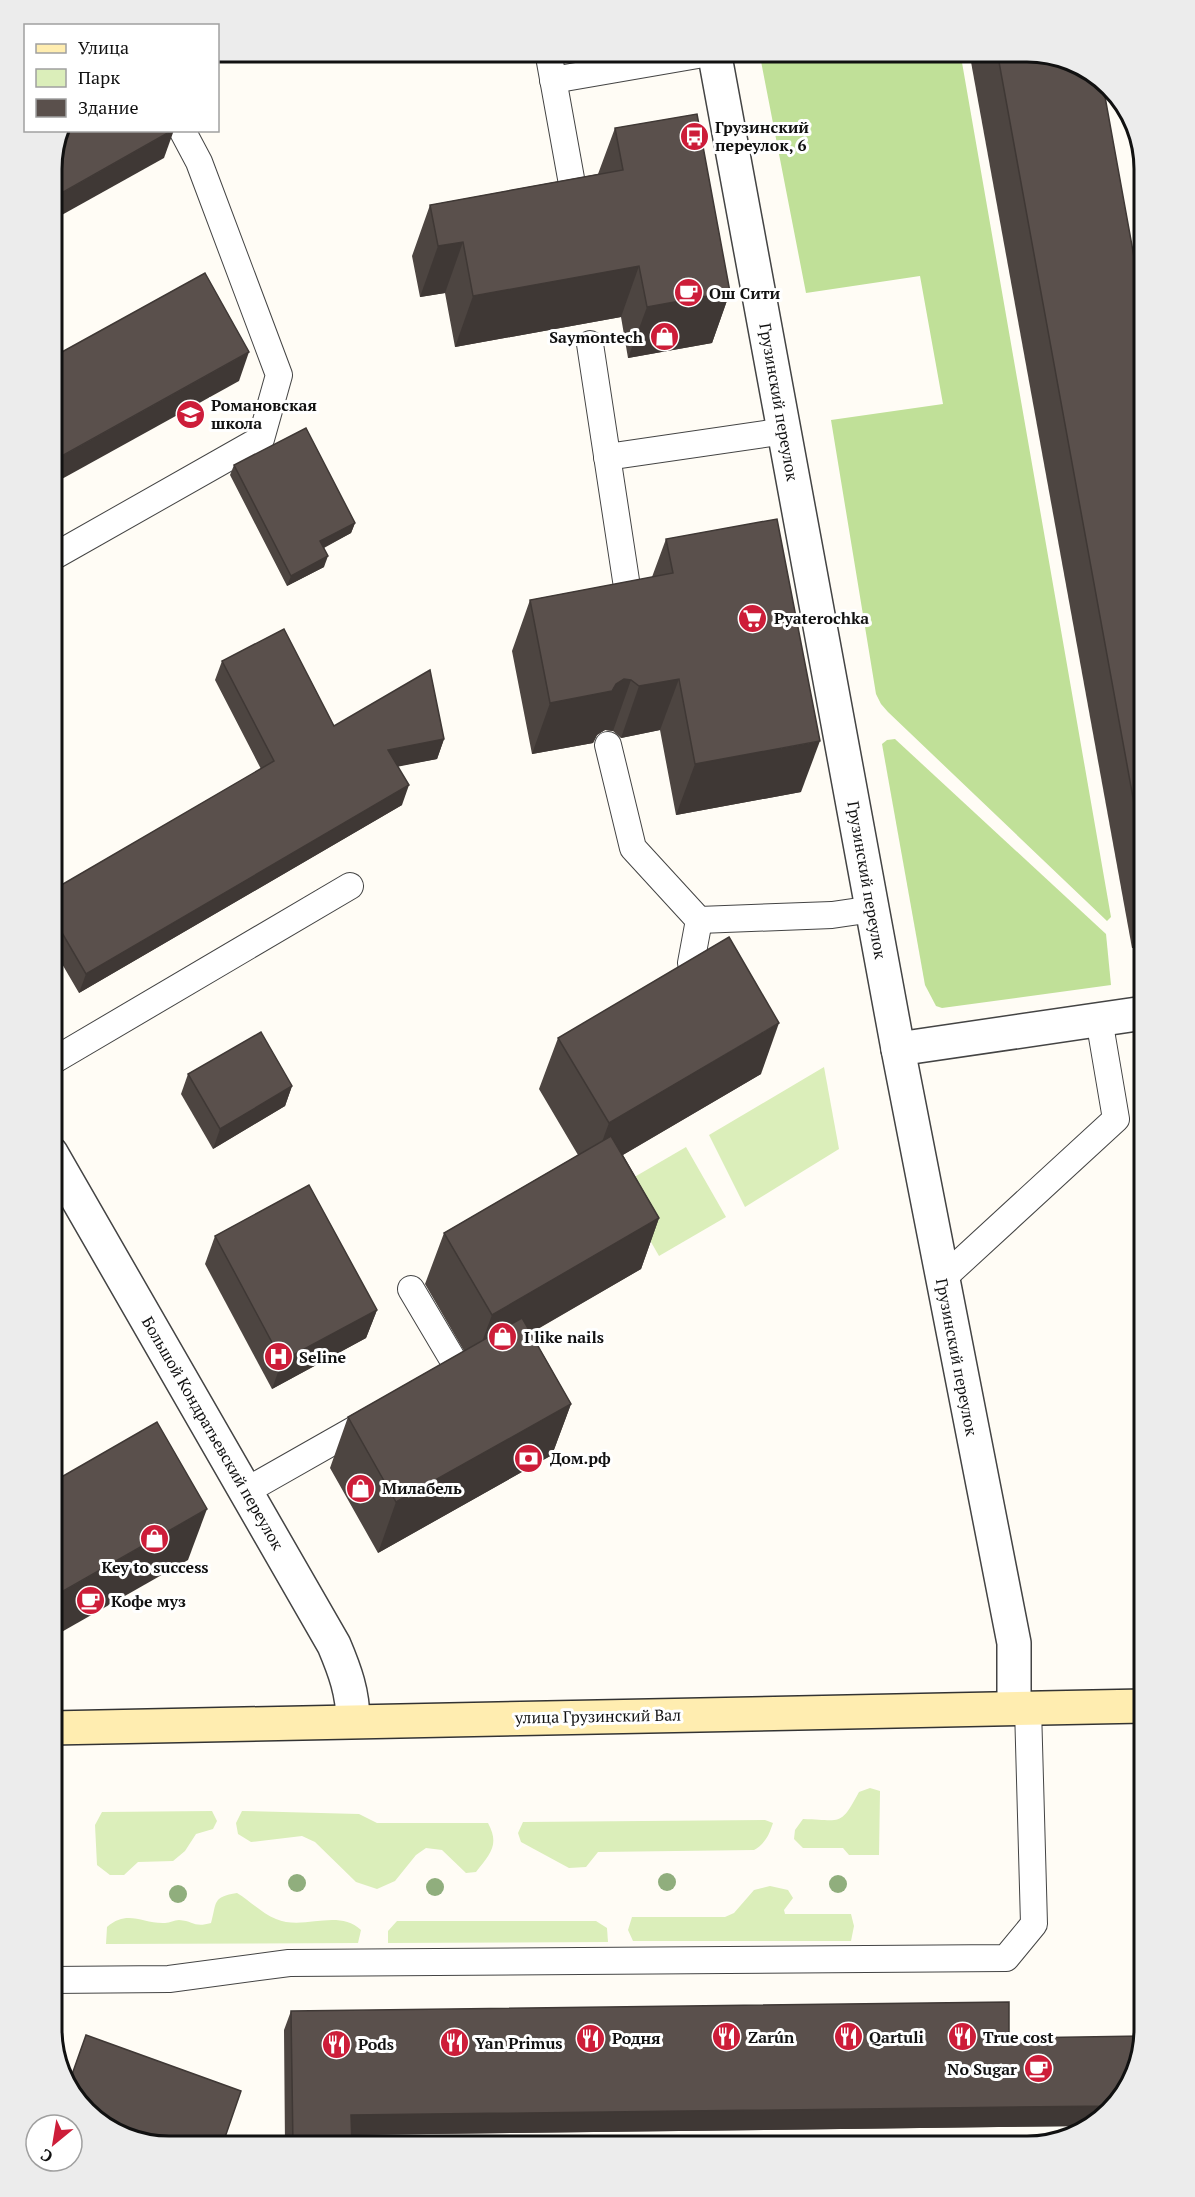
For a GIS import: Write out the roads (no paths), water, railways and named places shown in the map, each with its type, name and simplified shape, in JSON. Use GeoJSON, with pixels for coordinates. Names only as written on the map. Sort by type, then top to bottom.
{"type":"FeatureCollection","features":[{"type":"Feature","properties":{"kind":"main road","name":"улица Грузинский Вал"},"geometry":{"type":"LineString","coordinates":[[62,1728],[1134,1706]]}},
{"type":"Feature","properties":{"kind":"street","name":"Грузинский переулок"},"geometry":{"type":"LineString","coordinates":[[717,62],[898,1049],[1014,1643],[1021,1708]]}},
{"type":"Feature","properties":{"kind":"street"},"geometry":{"type":"LineString","coordinates":[[898,1049],[1134,1014]]}},
{"type":"Feature","properties":{"kind":"street","name":"Большой Кондратьевский переулок"},"geometry":{"type":"LineString","coordinates":[[62,1172],[334,1645],[347,1675],[353,1706],[352,1721]]}},
{"type":"Feature","properties":{"kind":"lane"},"geometry":{"type":"LineString","coordinates":[[550,62],[574,195]]}},
{"type":"Feature","properties":{"kind":"lane"},"geometry":{"type":"LineString","coordinates":[[553,80],[657,62]]}},
{"type":"Feature","properties":{"kind":"lane"},"geometry":{"type":"LineString","coordinates":[[62,552],[261,439],[279,375],[199,162],[183,132]]}},
{"type":"Feature","properties":{"kind":"lane"},"geometry":{"type":"LineString","coordinates":[[590,344],[627,587]]}},
{"type":"Feature","properties":{"kind":"lane"},"geometry":{"type":"LineString","coordinates":[[607,458],[785,431]]}},
{"type":"Feature","properties":{"kind":"lane"},"geometry":{"type":"LineString","coordinates":[[608,745],[633,848],[699,920],[832,915],[873,909]]}},
{"type":"Feature","properties":{"kind":"lane"},"geometry":{"type":"LineString","coordinates":[[62,1056],[350,886]]}},
{"type":"Feature","properties":{"kind":"lane"},"geometry":{"type":"LineString","coordinates":[[691,963],[699,920]]}},
{"type":"Feature","properties":{"kind":"lane"},"geometry":{"type":"LineString","coordinates":[[942,1279],[1116,1119],[1099,1019]]}},
{"type":"Feature","properties":{"kind":"lane"},"geometry":{"type":"LineString","coordinates":[[411,1289],[459,1370],[419,1393]]}},
{"type":"Feature","properties":{"kind":"lane"},"geometry":{"type":"LineString","coordinates":[[246,1491],[390,1410]]}},
{"type":"Feature","properties":{"kind":"lane"},"geometry":{"type":"LineString","coordinates":[[62,1980],[169,1979],[290,1963],[1006,1958],[1034,1924],[1021,1708]]}},
{"type":"Feature","properties":{"kind":"place","name":"Грузинский переулок, 6"},"geometry":{"type":"Point","coordinates":[694,136]}},
{"type":"Feature","properties":{"kind":"place","name":"Ош Сити"},"geometry":{"type":"Point","coordinates":[688,293]}},
{"type":"Feature","properties":{"kind":"place","name":"Saymontech"},"geometry":{"type":"Point","coordinates":[664,337]}},
{"type":"Feature","properties":{"kind":"place","name":"Романовская школа"},"geometry":{"type":"Point","coordinates":[190,414]}},
{"type":"Feature","properties":{"kind":"place","name":"Pyaterochka"},"geometry":{"type":"Point","coordinates":[753,618]}},
{"type":"Feature","properties":{"kind":"place","name":"I like nails"},"geometry":{"type":"Point","coordinates":[503,1337]}},
{"type":"Feature","properties":{"kind":"place","name":"Seline"},"geometry":{"type":"Point","coordinates":[278,1357]}},
{"type":"Feature","properties":{"kind":"place","name":"Дом.рф"},"geometry":{"type":"Point","coordinates":[529,1458]}},
{"type":"Feature","properties":{"kind":"place","name":"Милабель"},"geometry":{"type":"Point","coordinates":[361,1488]}},
{"type":"Feature","properties":{"kind":"place","name":"Key to success"},"geometry":{"type":"Point","coordinates":[155,1539]}},
{"type":"Feature","properties":{"kind":"place","name":"Кофе муз"},"geometry":{"type":"Point","coordinates":[90,1601]}},
{"type":"Feature","properties":{"kind":"place","name":"Zarún"},"geometry":{"type":"Point","coordinates":[727,2037]}},
{"type":"Feature","properties":{"kind":"place","name":"Qartuli"},"geometry":{"type":"Point","coordinates":[848,2037]}},
{"type":"Feature","properties":{"kind":"place","name":"True cost"},"geometry":{"type":"Point","coordinates":[962,2037]}},
{"type":"Feature","properties":{"kind":"place","name":"Родня"},"geometry":{"type":"Point","coordinates":[591,2038]}},
{"type":"Feature","properties":{"kind":"place","name":"Yan Primus"},"geometry":{"type":"Point","coordinates":[454,2043]}},
{"type":"Feature","properties":{"kind":"place","name":"Pods"},"geometry":{"type":"Point","coordinates":[337,2044]}},
{"type":"Feature","properties":{"kind":"place","name":"No Sugar"},"geometry":{"type":"Point","coordinates":[1038,2069]}}]}
